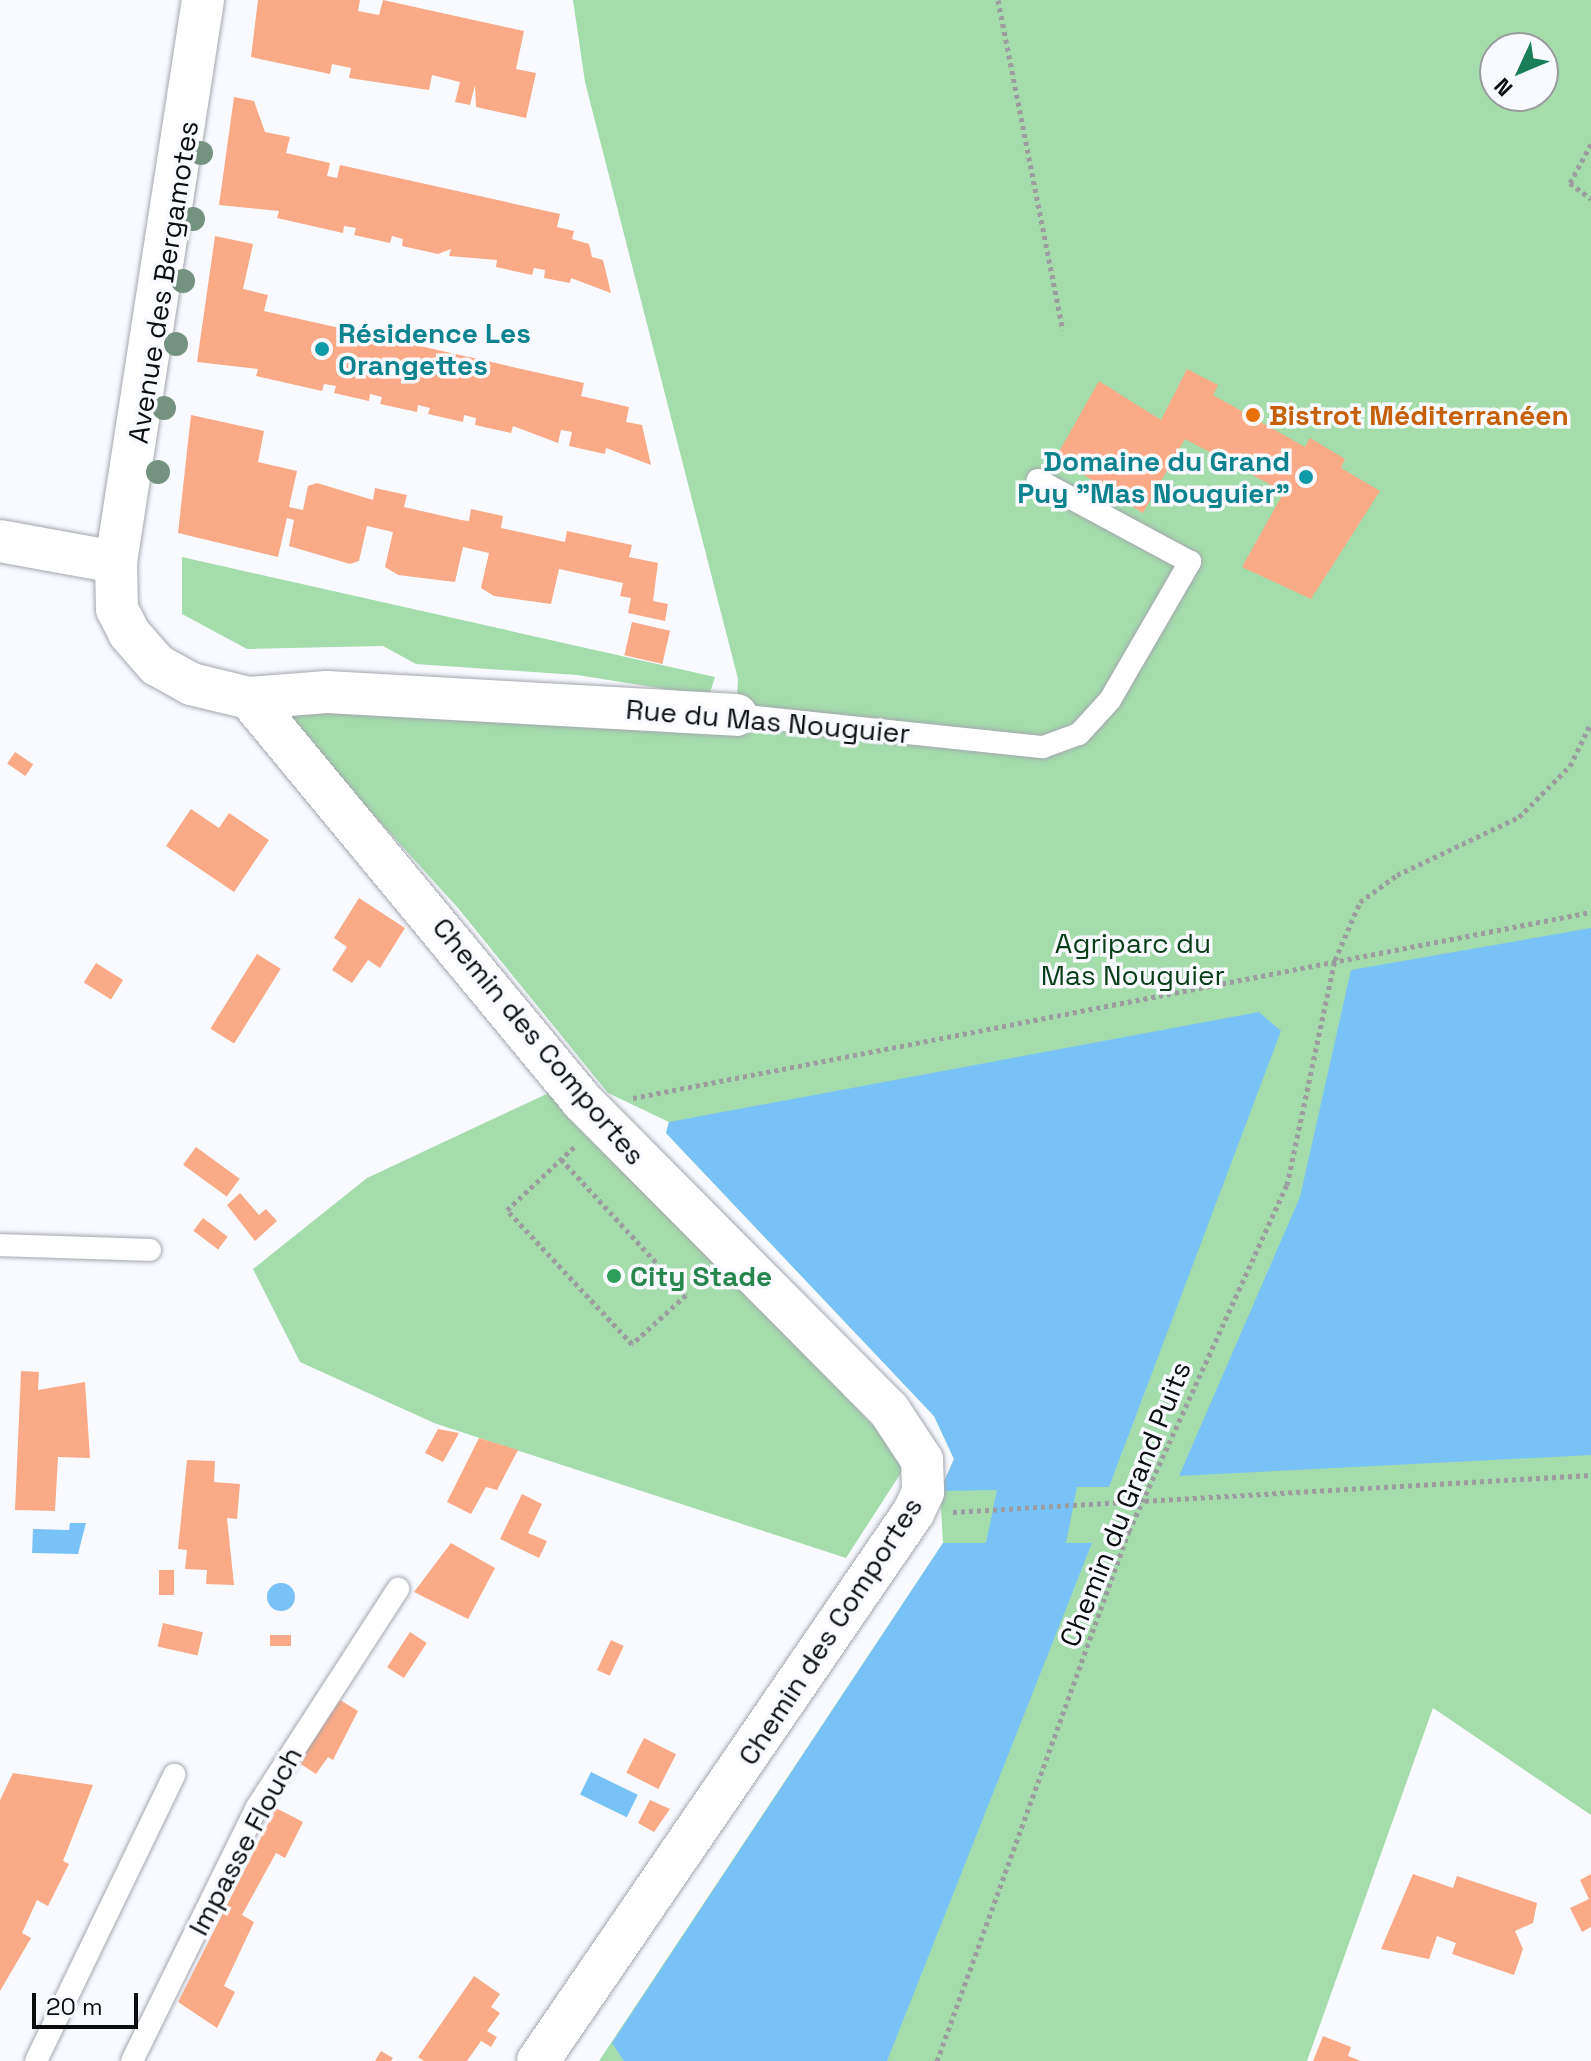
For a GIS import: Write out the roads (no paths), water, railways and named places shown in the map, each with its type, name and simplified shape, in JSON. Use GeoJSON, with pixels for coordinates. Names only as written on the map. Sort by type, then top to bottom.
{"type":"FeatureCollection","features":[{"type":"Feature","properties":{"kind":"street","name":"Avenue des Bergamotes"},"geometry":{"type":"LineString","coordinates":[[116,562],[203,0]]}},
{"type":"Feature","properties":{"kind":"street"},"geometry":{"type":"LineString","coordinates":[[0,541],[116,562],[117,609],[157,665],[191,684],[249,698]]}},
{"type":"Feature","properties":{"kind":"street","name":"Rue du Mas Nouguier"},"geometry":{"type":"LineString","coordinates":[[249,698],[327,692],[736,715]]}},
{"type":"Feature","properties":{"kind":"street","name":"Chemin des Comportes"},"geometry":{"type":"LineString","coordinates":[[249,698],[590,1111],[889,1410],[922,1460],[923,1492],[538,2061]]}},
{"type":"Feature","properties":{"kind":"lane","name":"Rue du Mas Nouguier"},"geometry":{"type":"LineString","coordinates":[[736,715],[1043,747],[1079,734],[1110,700],[1190,562],[1038,480]]}},
{"type":"Feature","properties":{"kind":"lane"},"geometry":{"type":"LineString","coordinates":[[0,1245],[150,1250]]}},
{"type":"Feature","properties":{"kind":"lane","name":"Impasse Flouch"},"geometry":{"type":"LineString","coordinates":[[132,2061],[257,1807],[398,1589]]}},
{"type":"Feature","properties":{"kind":"lane"},"geometry":{"type":"LineString","coordinates":[[36,2061],[174,1775]]}},
{"type":"Feature","properties":{"kind":"water"},"geometry":{"type":"Polygon","coordinates":[[[1591,928],[1591,1455],[1179,1476],[1300,1197],[1351,970],[1591,928]]]}},
{"type":"Feature","properties":{"kind":"water"},"geometry":{"type":"Polygon","coordinates":[[[1259,1012],[1281,1031],[1109,1487],[1077,1487],[1066,1543],[1092,1543],[887,2061],[624,2061],[612,2043],[943,1543],[986,1543],[997,1490],[940,1491],[954,1459],[934,1416],[666,1133],[669,1122],[1259,1012]]]}},
{"type":"Feature","properties":{"kind":"water"},"geometry":{"type":"Polygon","coordinates":[[[70,1523],[86,1523],[78,1554],[32,1553],[33,1529],[69,1530],[70,1523]]]}},
{"type":"Feature","properties":{"kind":"water"},"geometry":{"type":"Polygon","coordinates":[[[281,1583],[291,1587],[295,1597],[291,1607],[281,1611],[271,1607],[267,1597],[271,1587],[281,1583]]]}},
{"type":"Feature","properties":{"kind":"water"},"geometry":{"type":"Polygon","coordinates":[[[591,1772],[638,1795],[627,1817],[580,1794],[591,1772]]]}},
{"type":"Feature","properties":{"kind":"place","name":"Résidence Les Orangettes"},"geometry":{"type":"Point","coordinates":[322,349]}},
{"type":"Feature","properties":{"kind":"place","name":"Bistrot Méditerranéen"},"geometry":{"type":"Point","coordinates":[1253,415]}},
{"type":"Feature","properties":{"kind":"place","name":"Domaine du Grand Puy \"Mas Nouguier\""},"geometry":{"type":"Point","coordinates":[1306,477]}},
{"type":"Feature","properties":{"kind":"place","name":"City Stade"},"geometry":{"type":"Point","coordinates":[614,1276]}},
{"type":"Feature","properties":{"kind":"park label","name":"Agriparc du Mas Nouguier"},"geometry":{"type":"Point","coordinates":[1133,959]}}]}
